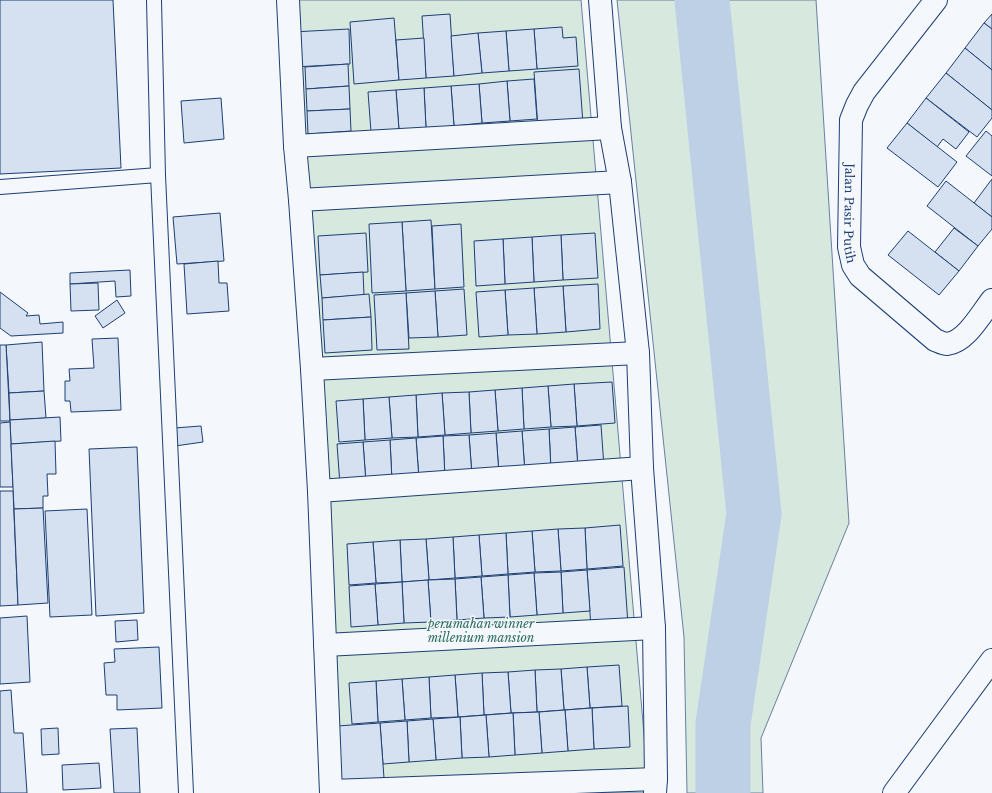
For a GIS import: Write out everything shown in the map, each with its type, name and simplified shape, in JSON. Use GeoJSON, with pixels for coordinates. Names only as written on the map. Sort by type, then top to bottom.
{"type":"FeatureCollection","features":[{"type":"Feature","properties":{"kind":"street"},"geometry":{"type":"LineString","coordinates":[[288,0],[295,146],[312,369],[331,792],[656,786],[654,628],[642,468],[638,353],[620,182],[610,128],[600,0]]}},
{"type":"Feature","properties":{"kind":"street","name":"Jalan Pasir Putih"},"geometry":{"type":"LineString","coordinates":[[936,0],[864,92],[857,104],[851,120],[849,247],[853,265],[860,276],[935,340],[946,344],[956,341],[966,334],[992,300]]}},
{"type":"Feature","properties":{"kind":"street"},"geometry":{"type":"LineString","coordinates":[[295,146],[610,128]]}},
{"type":"Feature","properties":{"kind":"street"},"geometry":{"type":"LineString","coordinates":[[300,200],[620,182]]}},
{"type":"Feature","properties":{"kind":"street"},"geometry":{"type":"LineString","coordinates":[[312,369],[638,353]]}},
{"type":"Feature","properties":{"kind":"street"},"geometry":{"type":"LineString","coordinates":[[318,491],[642,468]]}},
{"type":"Feature","properties":{"kind":"street"},"geometry":{"type":"LineString","coordinates":[[325,645],[654,628]]}},
{"type":"Feature","properties":{"kind":"street"},"geometry":{"type":"LineString","coordinates":[[894,793],[992,660]]}},
{"type":"Feature","properties":{"kind":"lane"},"geometry":{"type":"LineString","coordinates":[[154,0],[158,175],[186,793]]}},
{"type":"Feature","properties":{"kind":"lane"},"geometry":{"type":"LineString","coordinates":[[0,187],[158,175]]}},
{"type":"Feature","properties":{"kind":"green space","name":"perumahan winner millenium mansion"},"geometry":{"type":"Polygon","coordinates":[[[290,0],[581,0],[649,793],[337,793],[290,0]]]}},
{"type":"Feature","properties":{"kind":"green space"},"geometry":{"type":"Polygon","coordinates":[[[617,0],[816,0],[849,523],[761,738],[763,793],[687,793],[684,637],[617,0]]]}},
{"type":"Feature","properties":{"kind":"building"},"geometry":{"type":"Polygon","coordinates":[[[0,0],[113,0],[121,168],[0,174],[0,0]]]}},
{"type":"Feature","properties":{"kind":"building"},"geometry":{"type":"Polygon","coordinates":[[[450,14],[454,76],[426,78],[422,16],[450,14]]]}},
{"type":"Feature","properties":{"kind":"building"},"geometry":{"type":"Polygon","coordinates":[[[992,14],[992,29],[984,23],[992,14]]]}},
{"type":"Feature","properties":{"kind":"building"},"geometry":{"type":"Polygon","coordinates":[[[394,18],[399,80],[354,84],[350,22],[394,18]]]}},
{"type":"Feature","properties":{"kind":"building"},"geometry":{"type":"Polygon","coordinates":[[[984,23],[992,29],[992,70],[965,48],[984,23]]]}},
{"type":"Feature","properties":{"kind":"building"},"geometry":{"type":"Polygon","coordinates":[[[562,27],[563,38],[576,37],[578,66],[537,69],[534,29],[562,27]]]}},
{"type":"Feature","properties":{"kind":"building"},"geometry":{"type":"Polygon","coordinates":[[[349,29],[350,64],[294,67],[292,32],[349,29]]]}},
{"type":"Feature","properties":{"kind":"building"},"geometry":{"type":"Polygon","coordinates":[[[534,29],[537,69],[509,71],[506,31],[534,29]]]}},
{"type":"Feature","properties":{"kind":"building"},"geometry":{"type":"Polygon","coordinates":[[[506,31],[509,71],[482,73],[478,33],[506,31]]]}},
{"type":"Feature","properties":{"kind":"building"},"geometry":{"type":"Polygon","coordinates":[[[478,33],[482,73],[454,76],[451,36],[478,33]]]}},
{"type":"Feature","properties":{"kind":"building"},"geometry":{"type":"Polygon","coordinates":[[[424,38],[426,78],[399,80],[396,40],[424,38]]]}},
{"type":"Feature","properties":{"kind":"building"},"geometry":{"type":"Polygon","coordinates":[[[965,48],[992,70],[992,110],[946,73],[965,48]]]}},
{"type":"Feature","properties":{"kind":"building"},"geometry":{"type":"Polygon","coordinates":[[[348,64],[349,86],[306,89],[305,67],[348,64]]]}},
{"type":"Feature","properties":{"kind":"building"},"geometry":{"type":"Polygon","coordinates":[[[579,69],[583,124],[538,128],[534,72],[579,69]]]}},
{"type":"Feature","properties":{"kind":"building"},"geometry":{"type":"Polygon","coordinates":[[[946,73],[992,110],[992,118],[977,137],[926,98],[946,73]]]}},
{"type":"Feature","properties":{"kind":"building"},"geometry":{"type":"Polygon","coordinates":[[[534,79],[537,119],[510,121],[507,81],[534,79]]]}},
{"type":"Feature","properties":{"kind":"building"},"geometry":{"type":"Polygon","coordinates":[[[507,81],[510,121],[482,123],[479,84],[507,81]]]}},
{"type":"Feature","properties":{"kind":"building"},"geometry":{"type":"Polygon","coordinates":[[[479,84],[482,123],[454,126],[451,86],[479,84]]]}},
{"type":"Feature","properties":{"kind":"building"},"geometry":{"type":"Polygon","coordinates":[[[349,86],[350,109],[307,111],[306,89],[349,86]]]}},
{"type":"Feature","properties":{"kind":"building"},"geometry":{"type":"Polygon","coordinates":[[[451,86],[454,126],[426,128],[424,88],[451,86]]]}},
{"type":"Feature","properties":{"kind":"building"},"geometry":{"type":"Polygon","coordinates":[[[424,88],[426,128],[399,130],[396,90],[424,88]]]}},
{"type":"Feature","properties":{"kind":"building"},"geometry":{"type":"Polygon","coordinates":[[[396,90],[399,130],[371,132],[368,92],[396,90]]]}},
{"type":"Feature","properties":{"kind":"building"},"geometry":{"type":"Polygon","coordinates":[[[221,98],[224,139],[184,143],[181,101],[221,98]]]}},
{"type":"Feature","properties":{"kind":"building"},"geometry":{"type":"Polygon","coordinates":[[[926,98],[969,132],[956,149],[943,139],[937,147],[907,123],[926,98]]]}},
{"type":"Feature","properties":{"kind":"building"},"geometry":{"type":"Polygon","coordinates":[[[350,109],[351,131],[308,134],[307,111],[350,109]]]}},
{"type":"Feature","properties":{"kind":"building"},"geometry":{"type":"Polygon","coordinates":[[[907,123],[957,162],[938,187],[887,148],[907,123]]]}},
{"type":"Feature","properties":{"kind":"building"},"geometry":{"type":"Polygon","coordinates":[[[986,131],[992,136],[992,176],[966,156],[986,131]]]}},
{"type":"Feature","properties":{"kind":"building"},"geometry":{"type":"Polygon","coordinates":[[[992,179],[992,217],[974,203],[992,179]]]}},
{"type":"Feature","properties":{"kind":"building"},"geometry":{"type":"Polygon","coordinates":[[[946,181],[992,217],[992,229],[978,246],[927,206],[946,181]]]}},
{"type":"Feature","properties":{"kind":"building"},"geometry":{"type":"Polygon","coordinates":[[[220,213],[224,261],[177,264],[173,217],[220,213]]]}},
{"type":"Feature","properties":{"kind":"building"},"geometry":{"type":"Polygon","coordinates":[[[431,220],[435,289],[406,291],[402,222],[431,220]]]}},
{"type":"Feature","properties":{"kind":"building"},"geometry":{"type":"Polygon","coordinates":[[[402,222],[406,291],[372,293],[369,224],[402,222]]]}},
{"type":"Feature","properties":{"kind":"building"},"geometry":{"type":"Polygon","coordinates":[[[461,224],[464,287],[435,289],[432,226],[461,224]]]}},
{"type":"Feature","properties":{"kind":"building"},"geometry":{"type":"Polygon","coordinates":[[[954,228],[978,246],[959,271],[935,252],[954,228]]]}},
{"type":"Feature","properties":{"kind":"building"},"geometry":{"type":"Polygon","coordinates":[[[908,231],[959,271],[939,295],[888,255],[908,231]]]}},
{"type":"Feature","properties":{"kind":"building"},"geometry":{"type":"Polygon","coordinates":[[[366,233],[368,272],[320,275],[318,236],[366,233]]]}},
{"type":"Feature","properties":{"kind":"building"},"geometry":{"type":"Polygon","coordinates":[[[595,233],[598,278],[563,280],[561,235],[595,233]]]}},
{"type":"Feature","properties":{"kind":"building"},"geometry":{"type":"Polygon","coordinates":[[[561,235],[563,280],[534,282],[532,237],[561,235]]]}},
{"type":"Feature","properties":{"kind":"building"},"geometry":{"type":"Polygon","coordinates":[[[532,237],[534,282],[505,284],[503,239],[532,237]]]}},
{"type":"Feature","properties":{"kind":"building"},"geometry":{"type":"Polygon","coordinates":[[[503,239],[505,284],[476,286],[474,241],[503,239]]]}},
{"type":"Feature","properties":{"kind":"building"},"geometry":{"type":"Polygon","coordinates":[[[218,261],[219,283],[227,283],[229,311],[187,314],[184,264],[218,261]]]}},
{"type":"Feature","properties":{"kind":"building"},"geometry":{"type":"Polygon","coordinates":[[[130,270],[131,296],[116,297],[115,281],[70,284],[70,273],[130,270]]]}},
{"type":"Feature","properties":{"kind":"building"},"geometry":{"type":"Polygon","coordinates":[[[363,272],[364,295],[322,298],[320,275],[363,272]]]}},
{"type":"Feature","properties":{"kind":"building"},"geometry":{"type":"Polygon","coordinates":[[[98,283],[99,310],[71,311],[70,284],[98,283]]]}},
{"type":"Feature","properties":{"kind":"building"},"geometry":{"type":"Polygon","coordinates":[[[598,284],[600,329],[566,332],[563,286],[598,284]]]}},
{"type":"Feature","properties":{"kind":"building"},"geometry":{"type":"Polygon","coordinates":[[[563,286],[566,332],[537,334],[534,288],[563,286]]]}},
{"type":"Feature","properties":{"kind":"building"},"geometry":{"type":"Polygon","coordinates":[[[534,288],[537,334],[508,335],[505,290],[534,288]]]}},
{"type":"Feature","properties":{"kind":"building"},"geometry":{"type":"Polygon","coordinates":[[[464,289],[467,335],[438,337],[435,291],[464,289]]]}},
{"type":"Feature","properties":{"kind":"building"},"geometry":{"type":"Polygon","coordinates":[[[505,290],[508,335],[479,337],[476,292],[505,290]]]}},
{"type":"Feature","properties":{"kind":"building"},"geometry":{"type":"Polygon","coordinates":[[[435,291],[438,337],[409,338],[406,293],[435,291]]]}},
{"type":"Feature","properties":{"kind":"building"},"geometry":{"type":"Polygon","coordinates":[[[0,292],[28,313],[26,316],[39,315],[40,324],[63,322],[63,333],[11,336],[0,328],[0,292]]]}},
{"type":"Feature","properties":{"kind":"building"},"geometry":{"type":"Polygon","coordinates":[[[406,293],[409,349],[377,350],[374,295],[406,293]]]}},
{"type":"Feature","properties":{"kind":"building"},"geometry":{"type":"Polygon","coordinates":[[[369,294],[371,317],[323,320],[322,298],[369,294]]]}},
{"type":"Feature","properties":{"kind":"building"},"geometry":{"type":"Polygon","coordinates":[[[117,300],[125,313],[103,328],[95,316],[117,300]]]}},
{"type":"Feature","properties":{"kind":"building"},"geometry":{"type":"Polygon","coordinates":[[[371,317],[372,350],[325,353],[323,320],[371,317]]]}},
{"type":"Feature","properties":{"kind":"building"},"geometry":{"type":"Polygon","coordinates":[[[118,338],[121,410],[71,412],[70,401],[65,401],[65,381],[70,381],[69,369],[94,368],[92,339],[118,338]]]}},
{"type":"Feature","properties":{"kind":"building"},"geometry":{"type":"Polygon","coordinates":[[[42,342],[44,391],[9,393],[6,345],[42,342]]]}},
{"type":"Feature","properties":{"kind":"building"},"geometry":{"type":"Polygon","coordinates":[[[0,345],[6,345],[10,421],[0,421],[0,345]]]}},
{"type":"Feature","properties":{"kind":"building"},"geometry":{"type":"Polygon","coordinates":[[[612,382],[615,423],[577,426],[574,384],[612,382]]]}},
{"type":"Feature","properties":{"kind":"building"},"geometry":{"type":"Polygon","coordinates":[[[574,384],[577,426],[551,427],[548,386],[574,384]]]}},
{"type":"Feature","properties":{"kind":"building"},"geometry":{"type":"Polygon","coordinates":[[[548,386],[551,427],[524,429],[522,388],[548,386]]]}},
{"type":"Feature","properties":{"kind":"building"},"geometry":{"type":"Polygon","coordinates":[[[522,388],[524,429],[498,431],[495,390],[522,388]]]}},
{"type":"Feature","properties":{"kind":"building"},"geometry":{"type":"Polygon","coordinates":[[[495,390],[498,431],[471,433],[469,392],[495,390]]]}},
{"type":"Feature","properties":{"kind":"building"},"geometry":{"type":"Polygon","coordinates":[[[44,391],[46,418],[10,420],[9,393],[44,391]]]}},
{"type":"Feature","properties":{"kind":"building"},"geometry":{"type":"Polygon","coordinates":[[[469,392],[471,433],[445,435],[442,393],[469,392]]]}},
{"type":"Feature","properties":{"kind":"building"},"geometry":{"type":"Polygon","coordinates":[[[442,393],[445,435],[418,437],[416,395],[442,393]]]}},
{"type":"Feature","properties":{"kind":"building"},"geometry":{"type":"Polygon","coordinates":[[[416,395],[418,437],[392,438],[389,397],[416,395]]]}},
{"type":"Feature","properties":{"kind":"building"},"geometry":{"type":"Polygon","coordinates":[[[389,397],[392,438],[365,440],[363,399],[389,397]]]}},
{"type":"Feature","properties":{"kind":"building"},"geometry":{"type":"Polygon","coordinates":[[[363,399],[365,440],[339,442],[336,401],[363,399]]]}},
{"type":"Feature","properties":{"kind":"building"},"geometry":{"type":"Polygon","coordinates":[[[60,417],[61,441],[11,444],[10,420],[60,417]]]}},
{"type":"Feature","properties":{"kind":"building"},"geometry":{"type":"Polygon","coordinates":[[[10,422],[13,487],[0,487],[0,423],[10,422]]]}},
{"type":"Feature","properties":{"kind":"building"},"geometry":{"type":"Polygon","coordinates":[[[601,425],[604,467],[578,468],[575,427],[601,425]]]}},
{"type":"Feature","properties":{"kind":"building"},"geometry":{"type":"Polygon","coordinates":[[[201,426],[203,442],[175,446],[174,428],[201,426]]]}},
{"type":"Feature","properties":{"kind":"building"},"geometry":{"type":"Polygon","coordinates":[[[575,427],[578,468],[551,470],[549,429],[575,427]]]}},
{"type":"Feature","properties":{"kind":"building"},"geometry":{"type":"Polygon","coordinates":[[[549,429],[551,470],[525,473],[522,431],[549,429]]]}},
{"type":"Feature","properties":{"kind":"building"},"geometry":{"type":"Polygon","coordinates":[[[522,431],[525,473],[499,474],[496,433],[522,431]]]}},
{"type":"Feature","properties":{"kind":"building"},"geometry":{"type":"Polygon","coordinates":[[[496,433],[499,474],[472,476],[469,435],[496,433]]]}},
{"type":"Feature","properties":{"kind":"building"},"geometry":{"type":"Polygon","coordinates":[[[469,435],[472,476],[445,478],[443,436],[469,435]]]}},
{"type":"Feature","properties":{"kind":"building"},"geometry":{"type":"Polygon","coordinates":[[[443,436],[445,478],[419,479],[416,438],[443,436]]]}},
{"type":"Feature","properties":{"kind":"building"},"geometry":{"type":"Polygon","coordinates":[[[416,438],[419,479],[392,481],[390,440],[416,438]]]}},
{"type":"Feature","properties":{"kind":"building"},"geometry":{"type":"Polygon","coordinates":[[[390,440],[392,481],[366,483],[363,442],[390,440]]]}},
{"type":"Feature","properties":{"kind":"building"},"geometry":{"type":"Polygon","coordinates":[[[55,441],[56,474],[47,474],[48,496],[43,496],[43,508],[14,509],[11,444],[55,441]]]}},
{"type":"Feature","properties":{"kind":"building"},"geometry":{"type":"Polygon","coordinates":[[[363,442],[366,483],[340,485],[337,444],[363,442]]]}},
{"type":"Feature","properties":{"kind":"building"},"geometry":{"type":"Polygon","coordinates":[[[137,447],[144,613],[96,616],[89,449],[137,447]]]}},
{"type":"Feature","properties":{"kind":"building"},"geometry":{"type":"Polygon","coordinates":[[[0,491],[13,491],[18,605],[0,606],[0,491]]]}},
{"type":"Feature","properties":{"kind":"building"},"geometry":{"type":"Polygon","coordinates":[[[43,508],[48,603],[18,605],[14,509],[43,508]]]}},
{"type":"Feature","properties":{"kind":"building"},"geometry":{"type":"Polygon","coordinates":[[[87,509],[92,615],[50,617],[45,511],[87,509]]]}},
{"type":"Feature","properties":{"kind":"building"},"geometry":{"type":"Polygon","coordinates":[[[620,525],[623,566],[587,569],[585,528],[620,525]]]}},
{"type":"Feature","properties":{"kind":"building"},"geometry":{"type":"Polygon","coordinates":[[[585,528],[587,569],[561,571],[558,529],[585,528]]]}},
{"type":"Feature","properties":{"kind":"building"},"geometry":{"type":"Polygon","coordinates":[[[558,529],[561,571],[535,572],[532,531],[558,529]]]}},
{"type":"Feature","properties":{"kind":"building"},"geometry":{"type":"Polygon","coordinates":[[[532,531],[535,572],[508,574],[506,533],[532,531]]]}},
{"type":"Feature","properties":{"kind":"building"},"geometry":{"type":"Polygon","coordinates":[[[506,533],[508,574],[482,576],[479,535],[506,533]]]}},
{"type":"Feature","properties":{"kind":"building"},"geometry":{"type":"Polygon","coordinates":[[[479,535],[482,576],[455,578],[453,537],[479,535]]]}},
{"type":"Feature","properties":{"kind":"building"},"geometry":{"type":"Polygon","coordinates":[[[453,537],[455,578],[429,580],[426,539],[453,537]]]}},
{"type":"Feature","properties":{"kind":"building"},"geometry":{"type":"Polygon","coordinates":[[[426,539],[429,580],[402,582],[400,540],[426,539]]]}},
{"type":"Feature","properties":{"kind":"building"},"geometry":{"type":"Polygon","coordinates":[[[400,540],[402,582],[376,583],[373,542],[400,540]]]}},
{"type":"Feature","properties":{"kind":"building"},"geometry":{"type":"Polygon","coordinates":[[[373,542],[376,583],[349,585],[347,544],[373,542]]]}},
{"type":"Feature","properties":{"kind":"building"},"geometry":{"type":"Polygon","coordinates":[[[624,567],[628,625],[591,628],[587,570],[624,567]]]}},
{"type":"Feature","properties":{"kind":"building"},"geometry":{"type":"Polygon","coordinates":[[[587,570],[590,611],[563,613],[561,572],[587,570]]]}},
{"type":"Feature","properties":{"kind":"building"},"geometry":{"type":"Polygon","coordinates":[[[561,572],[563,613],[537,615],[534,573],[561,572]]]}},
{"type":"Feature","properties":{"kind":"building"},"geometry":{"type":"Polygon","coordinates":[[[534,573],[537,615],[510,617],[508,575],[534,573]]]}},
{"type":"Feature","properties":{"kind":"building"},"geometry":{"type":"Polygon","coordinates":[[[508,575],[510,617],[484,618],[481,577],[508,575]]]}},
{"type":"Feature","properties":{"kind":"building"},"geometry":{"type":"Polygon","coordinates":[[[481,577],[484,618],[457,620],[455,579],[481,577]]]}},
{"type":"Feature","properties":{"kind":"building"},"geometry":{"type":"Polygon","coordinates":[[[455,579],[457,620],[431,622],[428,580],[455,579]]]}},
{"type":"Feature","properties":{"kind":"building"},"geometry":{"type":"Polygon","coordinates":[[[428,580],[431,622],[404,623],[402,582],[428,580]]]}},
{"type":"Feature","properties":{"kind":"building"},"geometry":{"type":"Polygon","coordinates":[[[402,582],[404,623],[378,625],[375,584],[402,582]]]}},
{"type":"Feature","properties":{"kind":"building"},"geometry":{"type":"Polygon","coordinates":[[[375,584],[378,625],[351,627],[349,586],[375,584]]]}},
{"type":"Feature","properties":{"kind":"building"},"geometry":{"type":"Polygon","coordinates":[[[27,616],[30,682],[0,684],[0,618],[27,616]]]}},
{"type":"Feature","properties":{"kind":"building"},"geometry":{"type":"Polygon","coordinates":[[[137,620],[138,640],[116,642],[115,621],[137,620]]]}},
{"type":"Feature","properties":{"kind":"building"},"geometry":{"type":"Polygon","coordinates":[[[159,647],[162,708],[117,710],[117,695],[106,695],[104,663],[115,662],[114,649],[159,647]]]}},
{"type":"Feature","properties":{"kind":"building"},"geometry":{"type":"Polygon","coordinates":[[[619,665],[622,706],[590,708],[587,667],[619,665]]]}},
{"type":"Feature","properties":{"kind":"building"},"geometry":{"type":"Polygon","coordinates":[[[587,667],[590,708],[564,710],[561,669],[587,667]]]}},
{"type":"Feature","properties":{"kind":"building"},"geometry":{"type":"Polygon","coordinates":[[[561,669],[564,710],[537,712],[535,670],[561,669]]]}},
{"type":"Feature","properties":{"kind":"building"},"geometry":{"type":"Polygon","coordinates":[[[535,670],[537,712],[511,713],[508,672],[535,670]]]}},
{"type":"Feature","properties":{"kind":"building"},"geometry":{"type":"Polygon","coordinates":[[[508,672],[511,713],[484,715],[482,673],[508,672]]]}},
{"type":"Feature","properties":{"kind":"building"},"geometry":{"type":"Polygon","coordinates":[[[482,673],[484,715],[458,717],[455,675],[482,673]]]}},
{"type":"Feature","properties":{"kind":"building"},"geometry":{"type":"Polygon","coordinates":[[[455,675],[458,717],[431,718],[429,677],[455,675]]]}},
{"type":"Feature","properties":{"kind":"building"},"geometry":{"type":"Polygon","coordinates":[[[429,677],[431,718],[405,720],[402,679],[429,677]]]}},
{"type":"Feature","properties":{"kind":"building"},"geometry":{"type":"Polygon","coordinates":[[[402,679],[405,720],[378,722],[376,681],[402,679]]]}},
{"type":"Feature","properties":{"kind":"building"},"geometry":{"type":"Polygon","coordinates":[[[376,681],[378,722],[352,724],[349,683],[376,681]]]}},
{"type":"Feature","properties":{"kind":"building"},"geometry":{"type":"Polygon","coordinates":[[[11,690],[14,733],[23,733],[27,793],[0,793],[0,691],[11,690]]]}},
{"type":"Feature","properties":{"kind":"building"},"geometry":{"type":"Polygon","coordinates":[[[628,706],[630,747],[594,749],[592,708],[628,706]]]}},
{"type":"Feature","properties":{"kind":"building"},"geometry":{"type":"Polygon","coordinates":[[[592,708],[594,749],[568,751],[565,710],[592,708]]]}},
{"type":"Feature","properties":{"kind":"building"},"geometry":{"type":"Polygon","coordinates":[[[565,710],[568,751],[542,753],[539,712],[565,710]]]}},
{"type":"Feature","properties":{"kind":"building"},"geometry":{"type":"Polygon","coordinates":[[[539,712],[542,753],[515,755],[513,713],[539,712]]]}},
{"type":"Feature","properties":{"kind":"building"},"geometry":{"type":"Polygon","coordinates":[[[513,713],[515,755],[489,757],[486,715],[513,713]]]}},
{"type":"Feature","properties":{"kind":"building"},"geometry":{"type":"Polygon","coordinates":[[[486,715],[489,757],[462,758],[460,717],[486,715]]]}},
{"type":"Feature","properties":{"kind":"building"},"geometry":{"type":"Polygon","coordinates":[[[460,717],[462,758],[436,760],[433,719],[460,717]]]}},
{"type":"Feature","properties":{"kind":"building"},"geometry":{"type":"Polygon","coordinates":[[[433,719],[436,760],[409,762],[407,721],[433,719]]]}},
{"type":"Feature","properties":{"kind":"building"},"geometry":{"type":"Polygon","coordinates":[[[407,721],[409,762],[383,764],[380,723],[407,721]]]}},
{"type":"Feature","properties":{"kind":"building"},"geometry":{"type":"Polygon","coordinates":[[[380,723],[384,778],[340,782],[337,726],[380,723]]]}},
{"type":"Feature","properties":{"kind":"building"},"geometry":{"type":"Polygon","coordinates":[[[58,728],[59,754],[42,755],[41,729],[58,728]]]}},
{"type":"Feature","properties":{"kind":"building"},"geometry":{"type":"Polygon","coordinates":[[[137,728],[140,793],[114,793],[110,729],[137,728]]]}},
{"type":"Feature","properties":{"kind":"building"},"geometry":{"type":"Polygon","coordinates":[[[99,763],[101,788],[63,790],[62,765],[99,763]]]}},
{"type":"Feature","properties":{"kind":"waterway"},"geometry":{"type":"LineString","coordinates":[[702,0],[754,514],[723,724],[723,793]]}}]}
